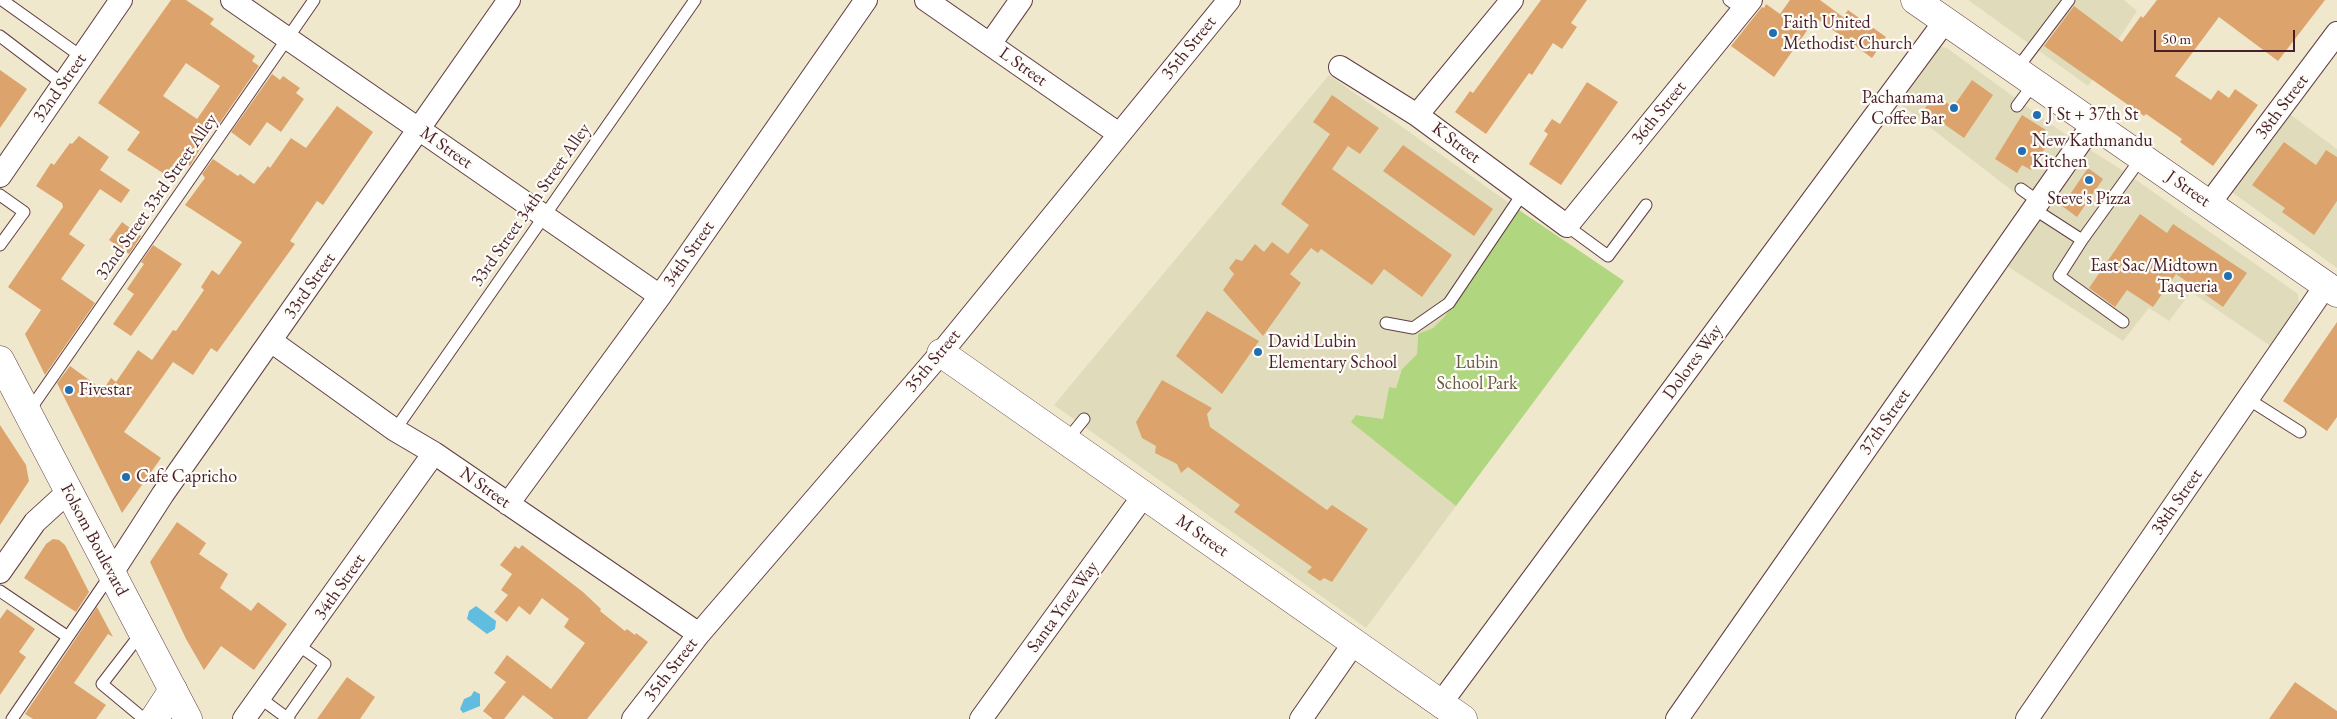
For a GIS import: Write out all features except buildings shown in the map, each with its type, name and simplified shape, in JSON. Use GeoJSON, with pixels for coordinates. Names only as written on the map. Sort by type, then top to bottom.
{"type":"FeatureCollection","features":[{"type":"Feature","properties":{"kind":"main road","name":"J Street"},"geometry":{"type":"LineString","coordinates":[[1915,0],[2332,289]]}},
{"type":"Feature","properties":{"kind":"main road","name":"M Street"},"geometry":{"type":"LineString","coordinates":[[941,353],[1463,719]]}},
{"type":"Feature","properties":{"kind":"main road","name":"Folsom Boulevard"},"geometry":{"type":"LineString","coordinates":[[0,360],[188,719]]}},
{"type":"Feature","properties":{"kind":"main road"},"geometry":{"type":"LineString","coordinates":[[154,719],[173,690]]}},
{"type":"Feature","properties":{"kind":"street","name":"32nd Street"},"geometry":{"type":"LineString","coordinates":[[0,176],[121,0]]}},
{"type":"Feature","properties":{"kind":"street","name":"M Street"},"geometry":{"type":"LineString","coordinates":[[232,0],[660,296]]}},
{"type":"Feature","properties":{"kind":"street","name":"33rd Street"},"geometry":{"type":"LineString","coordinates":[[112,572],[163,494],[509,0]]}},
{"type":"Feature","properties":{"kind":"street","name":"34th Street"},"geometry":{"type":"LineString","coordinates":[[508,504],[660,296],[866,0]]}},
{"type":"Feature","properties":{"kind":"street","name":"L Street"},"geometry":{"type":"LineString","coordinates":[[926,0],[1119,134]]}},
{"type":"Feature","properties":{"kind":"street"},"geometry":{"type":"LineString","coordinates":[[990,44],[1021,0]]}},
{"type":"Feature","properties":{"kind":"street","name":"35th Street"},"geometry":{"type":"LineString","coordinates":[[632,719],[699,634],[941,353],[1229,0]]}},
{"type":"Feature","properties":{"kind":"street"},"geometry":{"type":"LineString","coordinates":[[1417,115],[1512,0]]}},
{"type":"Feature","properties":{"kind":"street","name":"36th Street"},"geometry":{"type":"LineString","coordinates":[[1567,226],[1741,3]]}},
{"type":"Feature","properties":{"kind":"street","name":"Dolores Way"},"geometry":{"type":"LineString","coordinates":[[1441,703],[1945,21]]}},
{"type":"Feature","properties":{"kind":"street","name":"38th Street"},"geometry":{"type":"LineString","coordinates":[[2209,204],[2337,33]]}},
{"type":"Feature","properties":{"kind":"street","name":"K Street"},"geometry":{"type":"LineString","coordinates":[[1340,68],[1417,115],[1567,226]]}},
{"type":"Feature","properties":{"kind":"street","name":"37th Street"},"geometry":{"type":"LineString","coordinates":[[1677,719],[2031,200],[2093,124]]}},
{"type":"Feature","properties":{"kind":"street","name":"38th Street"},"geometry":{"type":"LineString","coordinates":[[2027,719],[2248,399],[2332,289]]}},
{"type":"Feature","properties":{"kind":"street","name":"N Street"},"geometry":{"type":"LineString","coordinates":[[271,341],[395,430],[434,453],[699,634]]}},
{"type":"Feature","properties":{"kind":"street","name":"34th Street"},"geometry":{"type":"LineString","coordinates":[[244,719],[434,453]]}},
{"type":"Feature","properties":{"kind":"street"},"geometry":{"type":"LineString","coordinates":[[0,572],[35,522],[69,491]]}},
{"type":"Feature","properties":{"kind":"street","name":"Santa Ynez Way"},"geometry":{"type":"LineString","coordinates":[[981,719],[1144,495]]}},
{"type":"Feature","properties":{"kind":"street"},"geometry":{"type":"LineString","coordinates":[[1301,719],[1354,643]]}},
{"type":"Feature","properties":{"kind":"lane"},"geometry":{"type":"LineString","coordinates":[[2,0],[82,57]]}},
{"type":"Feature","properties":{"kind":"lane","name":"32nd Street 33rd Street Alley"},"geometry":{"type":"LineString","coordinates":[[27,413],[314,0]]}},
{"type":"Feature","properties":{"kind":"lane","name":"33rd Street 34th Street Alley"},"geometry":{"type":"LineString","coordinates":[[395,430],[695,0]]}},
{"type":"Feature","properties":{"kind":"lane"},"geometry":{"type":"LineString","coordinates":[[2017,106],[2025,76],[2069,0]]}},
{"type":"Feature","properties":{"kind":"lane"},"geometry":{"type":"LineString","coordinates":[[0,36],[63,84]]}},
{"type":"Feature","properties":{"kind":"lane"},"geometry":{"type":"LineString","coordinates":[[2123,322],[2059,276],[2082,240],[2142,158]]}},
{"type":"Feature","properties":{"kind":"lane"},"geometry":{"type":"LineString","coordinates":[[1386,323],[1413,328],[1449,303],[1523,193]]}},
{"type":"Feature","properties":{"kind":"lane"},"geometry":{"type":"LineString","coordinates":[[0,195],[24,212],[0,245]]}},
{"type":"Feature","properties":{"kind":"lane"},"geometry":{"type":"LineString","coordinates":[[2031,200],[2082,240]]}},
{"type":"Feature","properties":{"kind":"lane"},"geometry":{"type":"LineString","coordinates":[[1567,226],[1608,256],[1646,205]]}},
{"type":"Feature","properties":{"kind":"lane"},"geometry":{"type":"LineString","coordinates":[[2248,399],[2300,432]]}},
{"type":"Feature","properties":{"kind":"lane"},"geometry":{"type":"LineString","coordinates":[[1066,441],[1084,419]]}},
{"type":"Feature","properties":{"kind":"lane"},"geometry":{"type":"LineString","coordinates":[[12,719],[112,572]]}},
{"type":"Feature","properties":{"kind":"lane"},"geometry":{"type":"LineString","coordinates":[[0,591],[68,637]]}},
{"type":"Feature","properties":{"kind":"lane"},"geometry":{"type":"LineString","coordinates":[[143,631],[102,684],[144,719]]}},
{"type":"Feature","properties":{"kind":"lane"},"geometry":{"type":"LineString","coordinates":[[260,698],[288,718],[325,664],[298,645]]}},
{"type":"Feature","properties":{"kind":"shaded area"},"geometry":{"type":"Polygon","coordinates":[[[1968,0],[2124,0],[2137,11],[2088,86],[1968,0]]]}},
{"type":"Feature","properties":{"kind":"shaded area"},"geometry":{"type":"Polygon","coordinates":[[[1937,46],[1947,48],[2062,132],[2122,170],[2298,294],[2299,305],[2272,347],[2191,292],[2169,321],[2149,308],[2123,341],[2007,266],[2046,213],[2019,196],[1896,101],[1937,46]]]}},
{"type":"Feature","properties":{"kind":"shaded area","name":"David Lubin Elementary School"},"geometry":{"type":"Polygon","coordinates":[[[1329,75],[1519,210],[1445,316],[1433,328],[1418,334],[1417,354],[1402,369],[1396,388],[1389,387],[1383,419],[1356,415],[1352,422],[1456,506],[1366,628],[1054,405],[1329,75]]]}},
{"type":"Feature","properties":{"kind":"shaded area"},"geometry":{"type":"Polygon","coordinates":[[[2287,112],[2337,149],[2337,268],[2229,190],[2287,112]]]}},
{"type":"Feature","properties":{"kind":"green space","name":"Lubin School Park"},"geometry":{"type":"Polygon","coordinates":[[[1519,210],[1624,281],[1456,506],[1351,422],[1356,415],[1383,419],[1389,387],[1396,388],[1402,369],[1417,354],[1418,334],[1433,328],[1445,316],[1519,210]]]}},
{"type":"Feature","properties":{"kind":"water"},"geometry":{"type":"Polygon","coordinates":[[[476,606],[496,621],[495,629],[487,634],[467,619],[469,611],[476,606]]]}},
{"type":"Feature","properties":{"kind":"water"},"geometry":{"type":"Polygon","coordinates":[[[474,691],[480,694],[480,706],[463,713],[460,709],[464,699],[471,696],[474,691]]]}},
{"type":"Feature","properties":{"kind":"place","name":"Faith United Methodist Church"},"geometry":{"type":"Point","coordinates":[1773,33]}},
{"type":"Feature","properties":{"kind":"place","name":"Pachamama Coffee Bar"},"geometry":{"type":"Point","coordinates":[1954,108]}},
{"type":"Feature","properties":{"kind":"place","name":"J St + 37th St"},"geometry":{"type":"Point","coordinates":[2037,115]}},
{"type":"Feature","properties":{"kind":"place","name":"New Kathmandu Kitchen"},"geometry":{"type":"Point","coordinates":[2022,151]}},
{"type":"Feature","properties":{"kind":"place","name":"Steve's Pizza"},"geometry":{"type":"Point","coordinates":[2089,180]}},
{"type":"Feature","properties":{"kind":"place","name":"East Sac/Midtown Taqueria"},"geometry":{"type":"Point","coordinates":[2228,276]}},
{"type":"Feature","properties":{"kind":"place","name":"David Lubin Elementary School"},"geometry":{"type":"Point","coordinates":[1258,352]}},
{"type":"Feature","properties":{"kind":"place","name":"Fivestar"},"geometry":{"type":"Point","coordinates":[69,390]}},
{"type":"Feature","properties":{"kind":"place","name":"Cafe Capricho"},"geometry":{"type":"Point","coordinates":[126,477]}}]}
